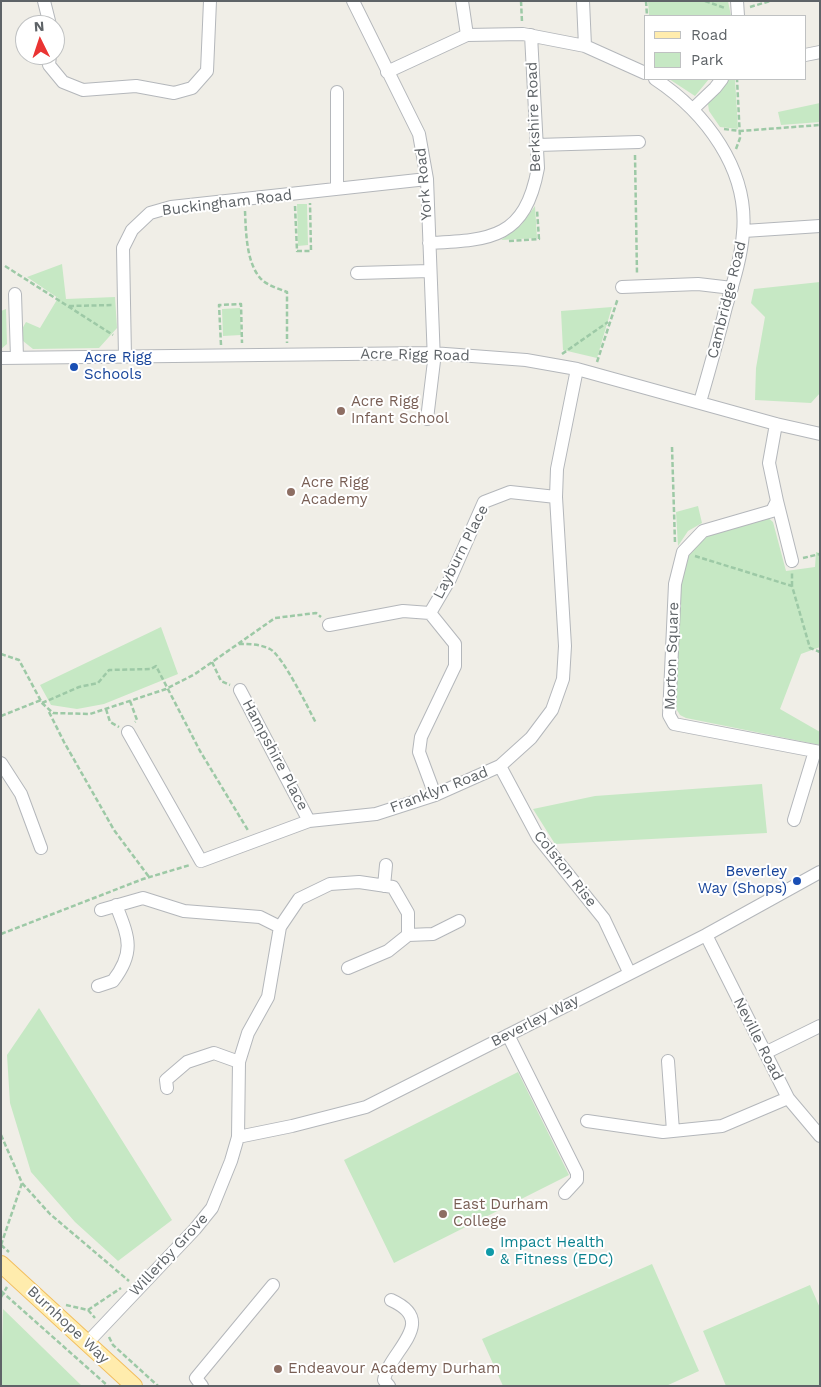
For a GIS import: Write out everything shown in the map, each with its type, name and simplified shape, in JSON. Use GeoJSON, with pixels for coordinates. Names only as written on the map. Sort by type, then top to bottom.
{"type":"FeatureCollection","features":[{"type":"Feature","properties":{"kind":"main road","name":"Burnhope Way"},"geometry":{"type":"LineString","coordinates":[[8,1261],[134,1386]]}},
{"type":"Feature","properties":{"kind":"street"},"geometry":{"type":"LineString","coordinates":[[44,1],[48,15]]}},
{"type":"Feature","properties":{"kind":"street"},"geometry":{"type":"LineString","coordinates":[[49,65],[63,82],[83,90],[136,86],[174,93],[192,88],[207,71],[210,1]]}},
{"type":"Feature","properties":{"kind":"street","name":"York Road"},"geometry":{"type":"LineString","coordinates":[[353,1],[419,134],[427,179],[432,353],[434,362],[427,419]]}},
{"type":"Feature","properties":{"kind":"street"},"geometry":{"type":"LineString","coordinates":[[462,1],[467,35]]}},
{"type":"Feature","properties":{"kind":"street"},"geometry":{"type":"LineString","coordinates":[[583,1],[585,46]]}},
{"type":"Feature","properties":{"kind":"street"},"geometry":{"type":"LineString","coordinates":[[737,1],[738,15]]}},
{"type":"Feature","properties":{"kind":"street"},"geometry":{"type":"LineString","coordinates":[[387,72],[467,35],[527,35],[585,46],[644,72]]}},
{"type":"Feature","properties":{"kind":"street","name":"Berkshire Road"},"geometry":{"type":"LineString","coordinates":[[429,243],[484,240],[508,228],[524,211],[535,187],[538,168],[527,35]]}},
{"type":"Feature","properties":{"kind":"street"},"geometry":{"type":"LineString","coordinates":[[806,55],[820,52]]}},
{"type":"Feature","properties":{"kind":"street","name":"Cambridge Road"},"geometry":{"type":"LineString","coordinates":[[656,80],[676,93],[693,109],[720,143],[728,159],[742,204],[744,232],[739,264],[700,402]]}},
{"type":"Feature","properties":{"kind":"street"},"geometry":{"type":"LineString","coordinates":[[693,109],[721,80]]}},
{"type":"Feature","properties":{"kind":"street"},"geometry":{"type":"LineString","coordinates":[[337,92],[337,189]]}},
{"type":"Feature","properties":{"kind":"street"},"geometry":{"type":"LineString","coordinates":[[537,145],[637,142]]}},
{"type":"Feature","properties":{"kind":"street","name":"Buckingham Road"},"geometry":{"type":"LineString","coordinates":[[126,357],[123,248],[132,230],[150,213],[171,207],[427,179]]}},
{"type":"Feature","properties":{"kind":"street"},"geometry":{"type":"LineString","coordinates":[[744,232],[820,226]]}},
{"type":"Feature","properties":{"kind":"street"},"geometry":{"type":"LineString","coordinates":[[357,273],[430,271]]}},
{"type":"Feature","properties":{"kind":"street"},"geometry":{"type":"LineString","coordinates":[[622,287],[698,284],[732,288]]}},
{"type":"Feature","properties":{"kind":"street"},"geometry":{"type":"LineString","coordinates":[[16,294],[17,358]]}},
{"type":"Feature","properties":{"kind":"street","name":"Acre Rigg Road"},"geometry":{"type":"LineString","coordinates":[[1,358],[432,353],[526,360],[577,369],[776,424],[820,434]]}},
{"type":"Feature","properties":{"kind":"street","name":"Franklyn Road"},"geometry":{"type":"LineString","coordinates":[[128,732],[201,861],[309,821],[376,814],[435,795],[500,766],[532,738],[552,710],[563,679],[565,646],[556,497],[557,469],[577,369]]}},
{"type":"Feature","properties":{"kind":"street"},"geometry":{"type":"LineString","coordinates":[[776,424],[769,463],[792,561]]}},
{"type":"Feature","properties":{"kind":"street","name":"Layburn Place"},"geometry":{"type":"LineString","coordinates":[[430,613],[450,579],[484,502],[510,492],[556,497]]}},
{"type":"Feature","properties":{"kind":"street"},"geometry":{"type":"LineString","coordinates":[[683,552],[704,531],[772,510],[777,501]]}},
{"type":"Feature","properties":{"kind":"street","name":"Morton Square"},"geometry":{"type":"LineString","coordinates":[[683,552],[675,584],[669,716],[674,724],[817,752]]}},
{"type":"Feature","properties":{"kind":"street","name":"Layburn Place"},"geometry":{"type":"LineString","coordinates":[[329,625],[403,611],[430,613],[455,644],[455,666],[421,737],[419,752],[435,795]]}},
{"type":"Feature","properties":{"kind":"street","name":"Hampshire Place"},"geometry":{"type":"LineString","coordinates":[[240,690],[309,821]]}},
{"type":"Feature","properties":{"kind":"street"},"geometry":{"type":"LineString","coordinates":[[794,820],[817,752]]}},
{"type":"Feature","properties":{"kind":"street"},"geometry":{"type":"LineString","coordinates":[[1,763],[21,794],[40,848]]}},
{"type":"Feature","properties":{"kind":"street","name":"Colston Rise"},"geometry":{"type":"LineString","coordinates":[[500,766],[538,837],[604,918],[630,972]]}},
{"type":"Feature","properties":{"kind":"street"},"geometry":{"type":"LineString","coordinates":[[386,865],[384,886],[393,888],[408,912],[408,935]]}},
{"type":"Feature","properties":{"kind":"street","name":"Beverley Way"},"geometry":{"type":"LineString","coordinates":[[238,1137],[292,1126],[366,1107],[630,972],[706,936],[820,872]]}},
{"type":"Feature","properties":{"kind":"street","name":"Willerby Grove"},"geometry":{"type":"LineString","coordinates":[[88,1342],[195,1229],[212,1208],[231,1161],[238,1137],[239,1062],[248,1033],[268,997],[280,927],[299,899],[330,884],[359,882],[384,886]]}},
{"type":"Feature","properties":{"kind":"street"},"geometry":{"type":"LineString","coordinates":[[101,910],[143,898],[184,910],[260,917],[280,927]]}},
{"type":"Feature","properties":{"kind":"street"},"geometry":{"type":"LineString","coordinates":[[98,986],[113,981],[128,949],[129,942],[116,906]]}},
{"type":"Feature","properties":{"kind":"street"},"geometry":{"type":"LineString","coordinates":[[348,968],[388,951],[408,935],[433,934],[459,921]]}},
{"type":"Feature","properties":{"kind":"street","name":"Neville Road"},"geometry":{"type":"LineString","coordinates":[[706,936],[788,1098],[820,1136]]}},
{"type":"Feature","properties":{"kind":"street"},"geometry":{"type":"LineString","coordinates":[[765,1053],[820,1026]]}},
{"type":"Feature","properties":{"kind":"street"},"geometry":{"type":"LineString","coordinates":[[508,1034],[577,1173],[577,1180],[565,1193]]}},
{"type":"Feature","properties":{"kind":"street"},"geometry":{"type":"LineString","coordinates":[[167,1088],[166,1080],[187,1062],[214,1052],[239,1062]]}},
{"type":"Feature","properties":{"kind":"street"},"geometry":{"type":"LineString","coordinates":[[668,1061],[673,1131]]}},
{"type":"Feature","properties":{"kind":"street"},"geometry":{"type":"LineString","coordinates":[[587,1121],[664,1132],[722,1126],[788,1098]]}},
{"type":"Feature","properties":{"kind":"street"},"geometry":{"type":"LineString","coordinates":[[202,1386],[196,1378],[274,1285]]}},
{"type":"Feature","properties":{"kind":"street"},"geometry":{"type":"LineString","coordinates":[[388,1386],[384,1380],[386,1369],[404,1345],[412,1329],[412,1318],[404,1305],[391,1300]]}},
{"type":"Feature","properties":{"kind":"path"},"geometry":{"type":"LineString","coordinates":[[521,1],[527,35]]}},
{"type":"Feature","properties":{"kind":"path"},"geometry":{"type":"LineString","coordinates":[[646,1],[647,15]]}},
{"type":"Feature","properties":{"kind":"path"},"geometry":{"type":"LineString","coordinates":[[728,159],[739,141],[737,80]]}},
{"type":"Feature","properties":{"kind":"path"},"geometry":{"type":"LineString","coordinates":[[708,127],[739,131],[820,126]]}},
{"type":"Feature","properties":{"kind":"path"},"geometry":{"type":"LineString","coordinates":[[637,142],[638,286]]}},
{"type":"Feature","properties":{"kind":"path"},"geometry":{"type":"LineString","coordinates":[[295,194],[297,251],[311,251],[309,192]]}},
{"type":"Feature","properties":{"kind":"path"},"geometry":{"type":"LineString","coordinates":[[244,199],[247,236],[253,263],[261,279],[288,292],[287,355]]}},
{"type":"Feature","properties":{"kind":"path"},"geometry":{"type":"LineString","coordinates":[[5,266],[125,343]]}},
{"type":"Feature","properties":{"kind":"path"},"geometry":{"type":"LineString","coordinates":[[597,362],[609,321],[622,287]]}},
{"type":"Feature","properties":{"kind":"path"},"geometry":{"type":"LineString","coordinates":[[68,306],[124,304]]}},
{"type":"Feature","properties":{"kind":"path"},"geometry":{"type":"LineString","coordinates":[[221,356],[219,306],[241,304],[243,355]]}},
{"type":"Feature","properties":{"kind":"path"},"geometry":{"type":"LineString","coordinates":[[562,354],[609,321]]}},
{"type":"Feature","properties":{"kind":"path"},"geometry":{"type":"LineString","coordinates":[[672,447],[675,550],[792,586],[810,648],[820,652]]}},
{"type":"Feature","properties":{"kind":"path"},"geometry":{"type":"LineString","coordinates":[[792,561],[820,554]]}},
{"type":"Feature","properties":{"kind":"path"},"geometry":{"type":"LineString","coordinates":[[1,654],[18,660],[42,702],[53,713],[90,714],[168,688],[195,674],[275,618],[316,613],[329,625]]}},
{"type":"Feature","properties":{"kind":"path"},"geometry":{"type":"LineString","coordinates":[[237,644],[254,644],[272,650],[291,676],[316,723]]}},
{"type":"Feature","properties":{"kind":"path"},"geometry":{"type":"LineString","coordinates":[[212,662],[221,681],[240,690]]}},
{"type":"Feature","properties":{"kind":"path"},"geometry":{"type":"LineString","coordinates":[[1,716],[79,687],[98,683],[109,670],[151,668],[156,666],[200,750],[254,841]]}},
{"type":"Feature","properties":{"kind":"path"},"geometry":{"type":"LineString","coordinates":[[106,709],[110,722],[128,732],[137,720],[130,701]]}},
{"type":"Feature","properties":{"kind":"path"},"geometry":{"type":"LineString","coordinates":[[48,708],[64,742],[114,830],[149,877]]}},
{"type":"Feature","properties":{"kind":"path"},"geometry":{"type":"LineString","coordinates":[[1,1135],[22,1183],[50,1214],[129,1281]]}},
{"type":"Feature","properties":{"kind":"path"},"geometry":{"type":"LineString","coordinates":[[8,1261],[1,1245],[22,1183]]}},
{"type":"Feature","properties":{"kind":"path"},"geometry":{"type":"LineString","coordinates":[[88,1310],[136,1274]]}},
{"type":"Feature","properties":{"kind":"path"},"geometry":{"type":"LineString","coordinates":[[2,1292],[108,1386]]}},
{"type":"Feature","properties":{"kind":"path"},"geometry":{"type":"LineString","coordinates":[[60,1299],[66,1305],[88,1310],[102,1326],[113,1345],[158,1386]]}},
{"type":"Feature","properties":{"kind":"green space"},"geometry":{"type":"Polygon","coordinates":[[[648,1],[728,1],[731,15],[649,15],[648,1]]]}},
{"type":"Feature","properties":{"kind":"green space"},"geometry":{"type":"Polygon","coordinates":[[[671,80],[708,80],[695,96],[671,80]]]}},
{"type":"Feature","properties":{"kind":"green space"},"geometry":{"type":"Polygon","coordinates":[[[728,80],[735,80],[738,129],[720,127],[709,111],[708,104],[728,80]]]}},
{"type":"Feature","properties":{"kind":"green space"},"geometry":{"type":"Polygon","coordinates":[[[820,103],[820,122],[781,125],[778,112],[820,103]]]}},
{"type":"Feature","properties":{"kind":"green space"},"geometry":{"type":"Polygon","coordinates":[[[297,204],[307,204],[308,245],[298,246],[297,204]]]}},
{"type":"Feature","properties":{"kind":"green space"},"geometry":{"type":"Polygon","coordinates":[[[535,206],[537,238],[501,240],[521,225],[535,206]]]}},
{"type":"Feature","properties":{"kind":"green space"},"geometry":{"type":"Polygon","coordinates":[[[62,264],[66,299],[115,297],[117,328],[99,348],[33,349],[23,341],[22,329],[26,322],[40,328],[58,298],[27,277],[62,264]]]}},
{"type":"Feature","properties":{"kind":"green space"},"geometry":{"type":"Polygon","coordinates":[[[820,282],[820,393],[811,403],[755,400],[756,368],[765,317],[751,303],[754,289],[820,282]]]}},
{"type":"Feature","properties":{"kind":"green space"},"geometry":{"type":"Polygon","coordinates":[[[612,307],[597,358],[563,350],[561,311],[612,307]]]}},
{"type":"Feature","properties":{"kind":"green space"},"geometry":{"type":"Polygon","coordinates":[[[240,308],[241,335],[223,336],[222,309],[240,308]]]}},
{"type":"Feature","properties":{"kind":"green space"},"geometry":{"type":"Polygon","coordinates":[[[6,309],[7,344],[1,349],[1,311],[6,309]]]}},
{"type":"Feature","properties":{"kind":"green space"},"geometry":{"type":"Polygon","coordinates":[[[698,506],[702,523],[688,531],[678,546],[676,512],[698,506]]]}},
{"type":"Feature","properties":{"kind":"green space"},"geometry":{"type":"Polygon","coordinates":[[[766,516],[773,522],[786,571],[815,567],[816,552],[820,553],[820,647],[801,654],[780,709],[820,732],[820,745],[686,718],[680,715],[675,707],[680,574],[691,549],[706,533],[766,516]]]}},
{"type":"Feature","properties":{"kind":"green space"},"geometry":{"type":"Polygon","coordinates":[[[161,627],[178,674],[104,704],[77,709],[51,705],[40,685],[161,627]]]}},
{"type":"Feature","properties":{"kind":"green space"},"geometry":{"type":"Polygon","coordinates":[[[762,784],[767,833],[555,844],[533,809],[595,796],[762,784]]]}},
{"type":"Feature","properties":{"kind":"green space"},"geometry":{"type":"Polygon","coordinates":[[[39,1008],[172,1220],[118,1261],[75,1222],[31,1172],[10,1103],[7,1055],[39,1008]]]}},
{"type":"Feature","properties":{"kind":"green space"},"geometry":{"type":"Polygon","coordinates":[[[518,1072],[569,1175],[394,1263],[344,1160],[518,1072]]]}},
{"type":"Feature","properties":{"kind":"green space"},"geometry":{"type":"Polygon","coordinates":[[[652,1264],[699,1371],[666,1386],[503,1386],[482,1339],[652,1264]]]}},
{"type":"Feature","properties":{"kind":"green space"},"geometry":{"type":"Polygon","coordinates":[[[810,1285],[820,1308],[820,1386],[726,1386],[703,1331],[810,1285]]]}},
{"type":"Feature","properties":{"kind":"green space"},"geometry":{"type":"Polygon","coordinates":[[[3,1309],[82,1386],[1,1386],[3,1309]]]}},
{"type":"Feature","properties":{"kind":"place","name":"Acre Rigg Schools"},"geometry":{"type":"Point","coordinates":[74,367]}},
{"type":"Feature","properties":{"kind":"place","name":"Acre Rigg Infant School"},"geometry":{"type":"Point","coordinates":[341,411]}},
{"type":"Feature","properties":{"kind":"place","name":"Acre Rigg Academy"},"geometry":{"type":"Point","coordinates":[291,492]}},
{"type":"Feature","properties":{"kind":"place","name":"Beverley Way (Shops)"},"geometry":{"type":"Point","coordinates":[797,881]}},
{"type":"Feature","properties":{"kind":"place","name":"East Durham College"},"geometry":{"type":"Point","coordinates":[443,1214]}},
{"type":"Feature","properties":{"kind":"place","name":"Impact Health & Fitness (EDC)"},"geometry":{"type":"Point","coordinates":[490,1252]}},
{"type":"Feature","properties":{"kind":"place","name":"Endeavour Academy Durham"},"geometry":{"type":"Point","coordinates":[278,1369]}}]}
